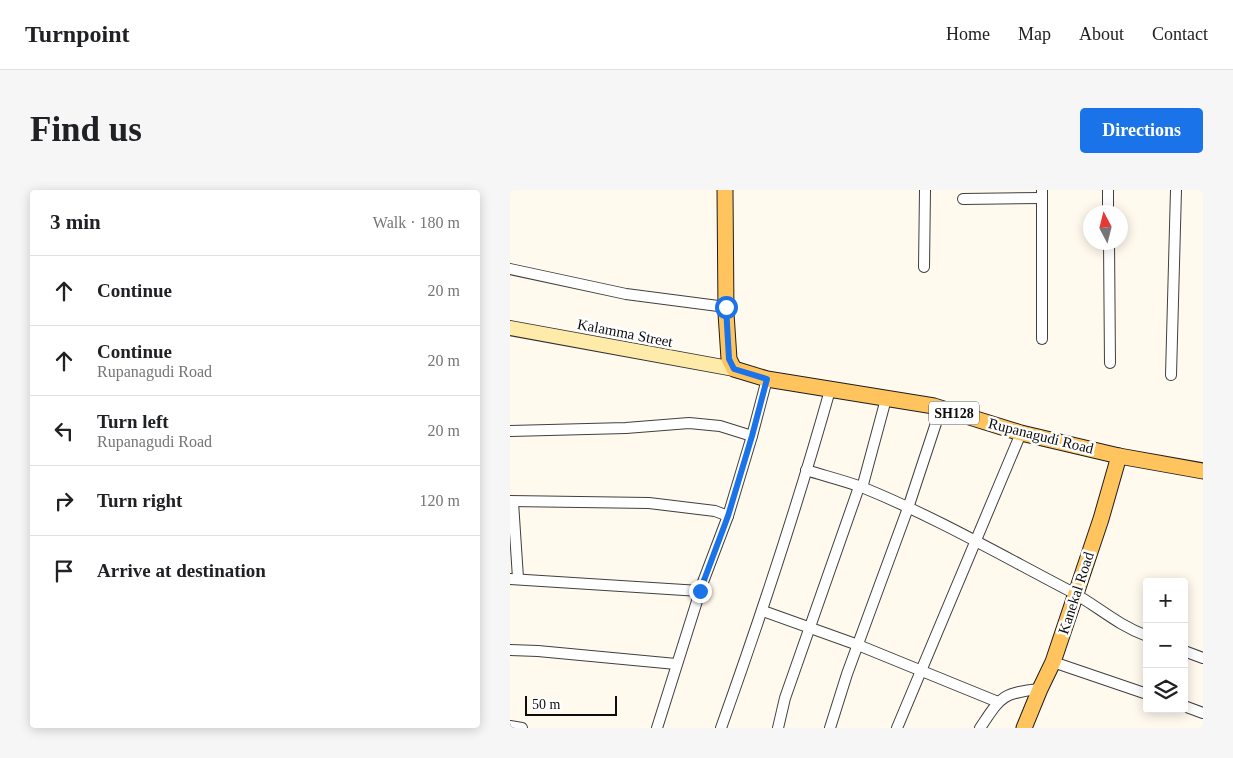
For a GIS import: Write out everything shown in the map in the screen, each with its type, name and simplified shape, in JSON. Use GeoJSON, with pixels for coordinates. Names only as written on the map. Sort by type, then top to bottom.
{"type":"FeatureCollection","features":[{"type":"Feature","properties":{"kind":"main road"},"geometry":{"type":"LineString","coordinates":[[725,190],[726,310],[729,359],[734,369]]}},
{"type":"Feature","properties":{"kind":"main road","name":"Rupanagudi Road"},"geometry":{"type":"LineString","coordinates":[[734,369],[767,379],[941,408],[1021,433],[1119,456],[1203,471]]}},
{"type":"Feature","properties":{"kind":"main road","name":"Kanekal Road"},"geometry":{"type":"LineString","coordinates":[[1027,727],[1040,690],[1053,662],[1101,519],[1119,456]]}},
{"type":"Feature","properties":{"kind":"street"},"geometry":{"type":"LineString","coordinates":[[924,190],[924,267]]}},
{"type":"Feature","properties":{"kind":"street"},"geometry":{"type":"LineString","coordinates":[[1108,190],[1108,205]]}},
{"type":"Feature","properties":{"kind":"street"},"geometry":{"type":"LineString","coordinates":[[1171,375],[1176,190]]}},
{"type":"Feature","properties":{"kind":"street"},"geometry":{"type":"LineString","coordinates":[[963,199],[1042,194],[1042,339]]}},
{"type":"Feature","properties":{"kind":"street"},"geometry":{"type":"LineString","coordinates":[[1109,250],[1110,363]]}},
{"type":"Feature","properties":{"kind":"street"},"geometry":{"type":"LineString","coordinates":[[510,269],[626,294],[726,310]]}},
{"type":"Feature","properties":{"kind":"street","name":"Kalamma Street"},"geometry":{"type":"LineString","coordinates":[[510,328],[734,369]]}},
{"type":"Feature","properties":{"kind":"street"},"geometry":{"type":"LineString","coordinates":[[657,728],[700,591],[728,516],[767,379]]}},
{"type":"Feature","properties":{"kind":"street"},"geometry":{"type":"LineString","coordinates":[[721,728],[762,611],[830,390]]}},
{"type":"Feature","properties":{"kind":"street"},"geometry":{"type":"LineString","coordinates":[[778,728],[785,698],[860,487],[886,399]]}},
{"type":"Feature","properties":{"kind":"street"},"geometry":{"type":"LineString","coordinates":[[830,728],[908,508],[941,408]]}},
{"type":"Feature","properties":{"kind":"street"},"geometry":{"type":"LineString","coordinates":[[510,431],[626,428],[689,423],[720,426],[752,436]]}},
{"type":"Feature","properties":{"kind":"street"},"geometry":{"type":"LineString","coordinates":[[897,728],[1021,433]]}},
{"type":"Feature","properties":{"kind":"street"},"geometry":{"type":"LineString","coordinates":[[806,470],[860,487],[908,508],[1075,594],[1129,630],[1143,635]]}},
{"type":"Feature","properties":{"kind":"street"},"geometry":{"type":"LineString","coordinates":[[700,591],[514,578],[511,501],[648,503],[715,511],[728,516]]}},
{"type":"Feature","properties":{"kind":"street"},"geometry":{"type":"LineString","coordinates":[[762,611],[858,645],[998,702]]}},
{"type":"Feature","properties":{"kind":"street"},"geometry":{"type":"LineString","coordinates":[[510,650],[676,664]]}},
{"type":"Feature","properties":{"kind":"street"},"geometry":{"type":"LineString","coordinates":[[1188,652],[1203,658]]}},
{"type":"Feature","properties":{"kind":"street"},"geometry":{"type":"LineString","coordinates":[[1053,662],[1143,693]]}},
{"type":"Feature","properties":{"kind":"street"},"geometry":{"type":"LineString","coordinates":[[980,728],[998,702],[1006,696],[1022,691],[1040,690]]}},
{"type":"Feature","properties":{"kind":"street"},"geometry":{"type":"LineString","coordinates":[[1188,707],[1203,713]]}},
{"type":"Feature","properties":{"kind":"street"},"geometry":{"type":"LineString","coordinates":[[510,726],[522,728]]}},
{"type":"Feature","properties":{"kind":"route"},"geometry":{"type":"LineString","coordinates":[[700,591],[728,516],[767,379],[744,374],[734,369],[729,359],[726,307]]}}]}
